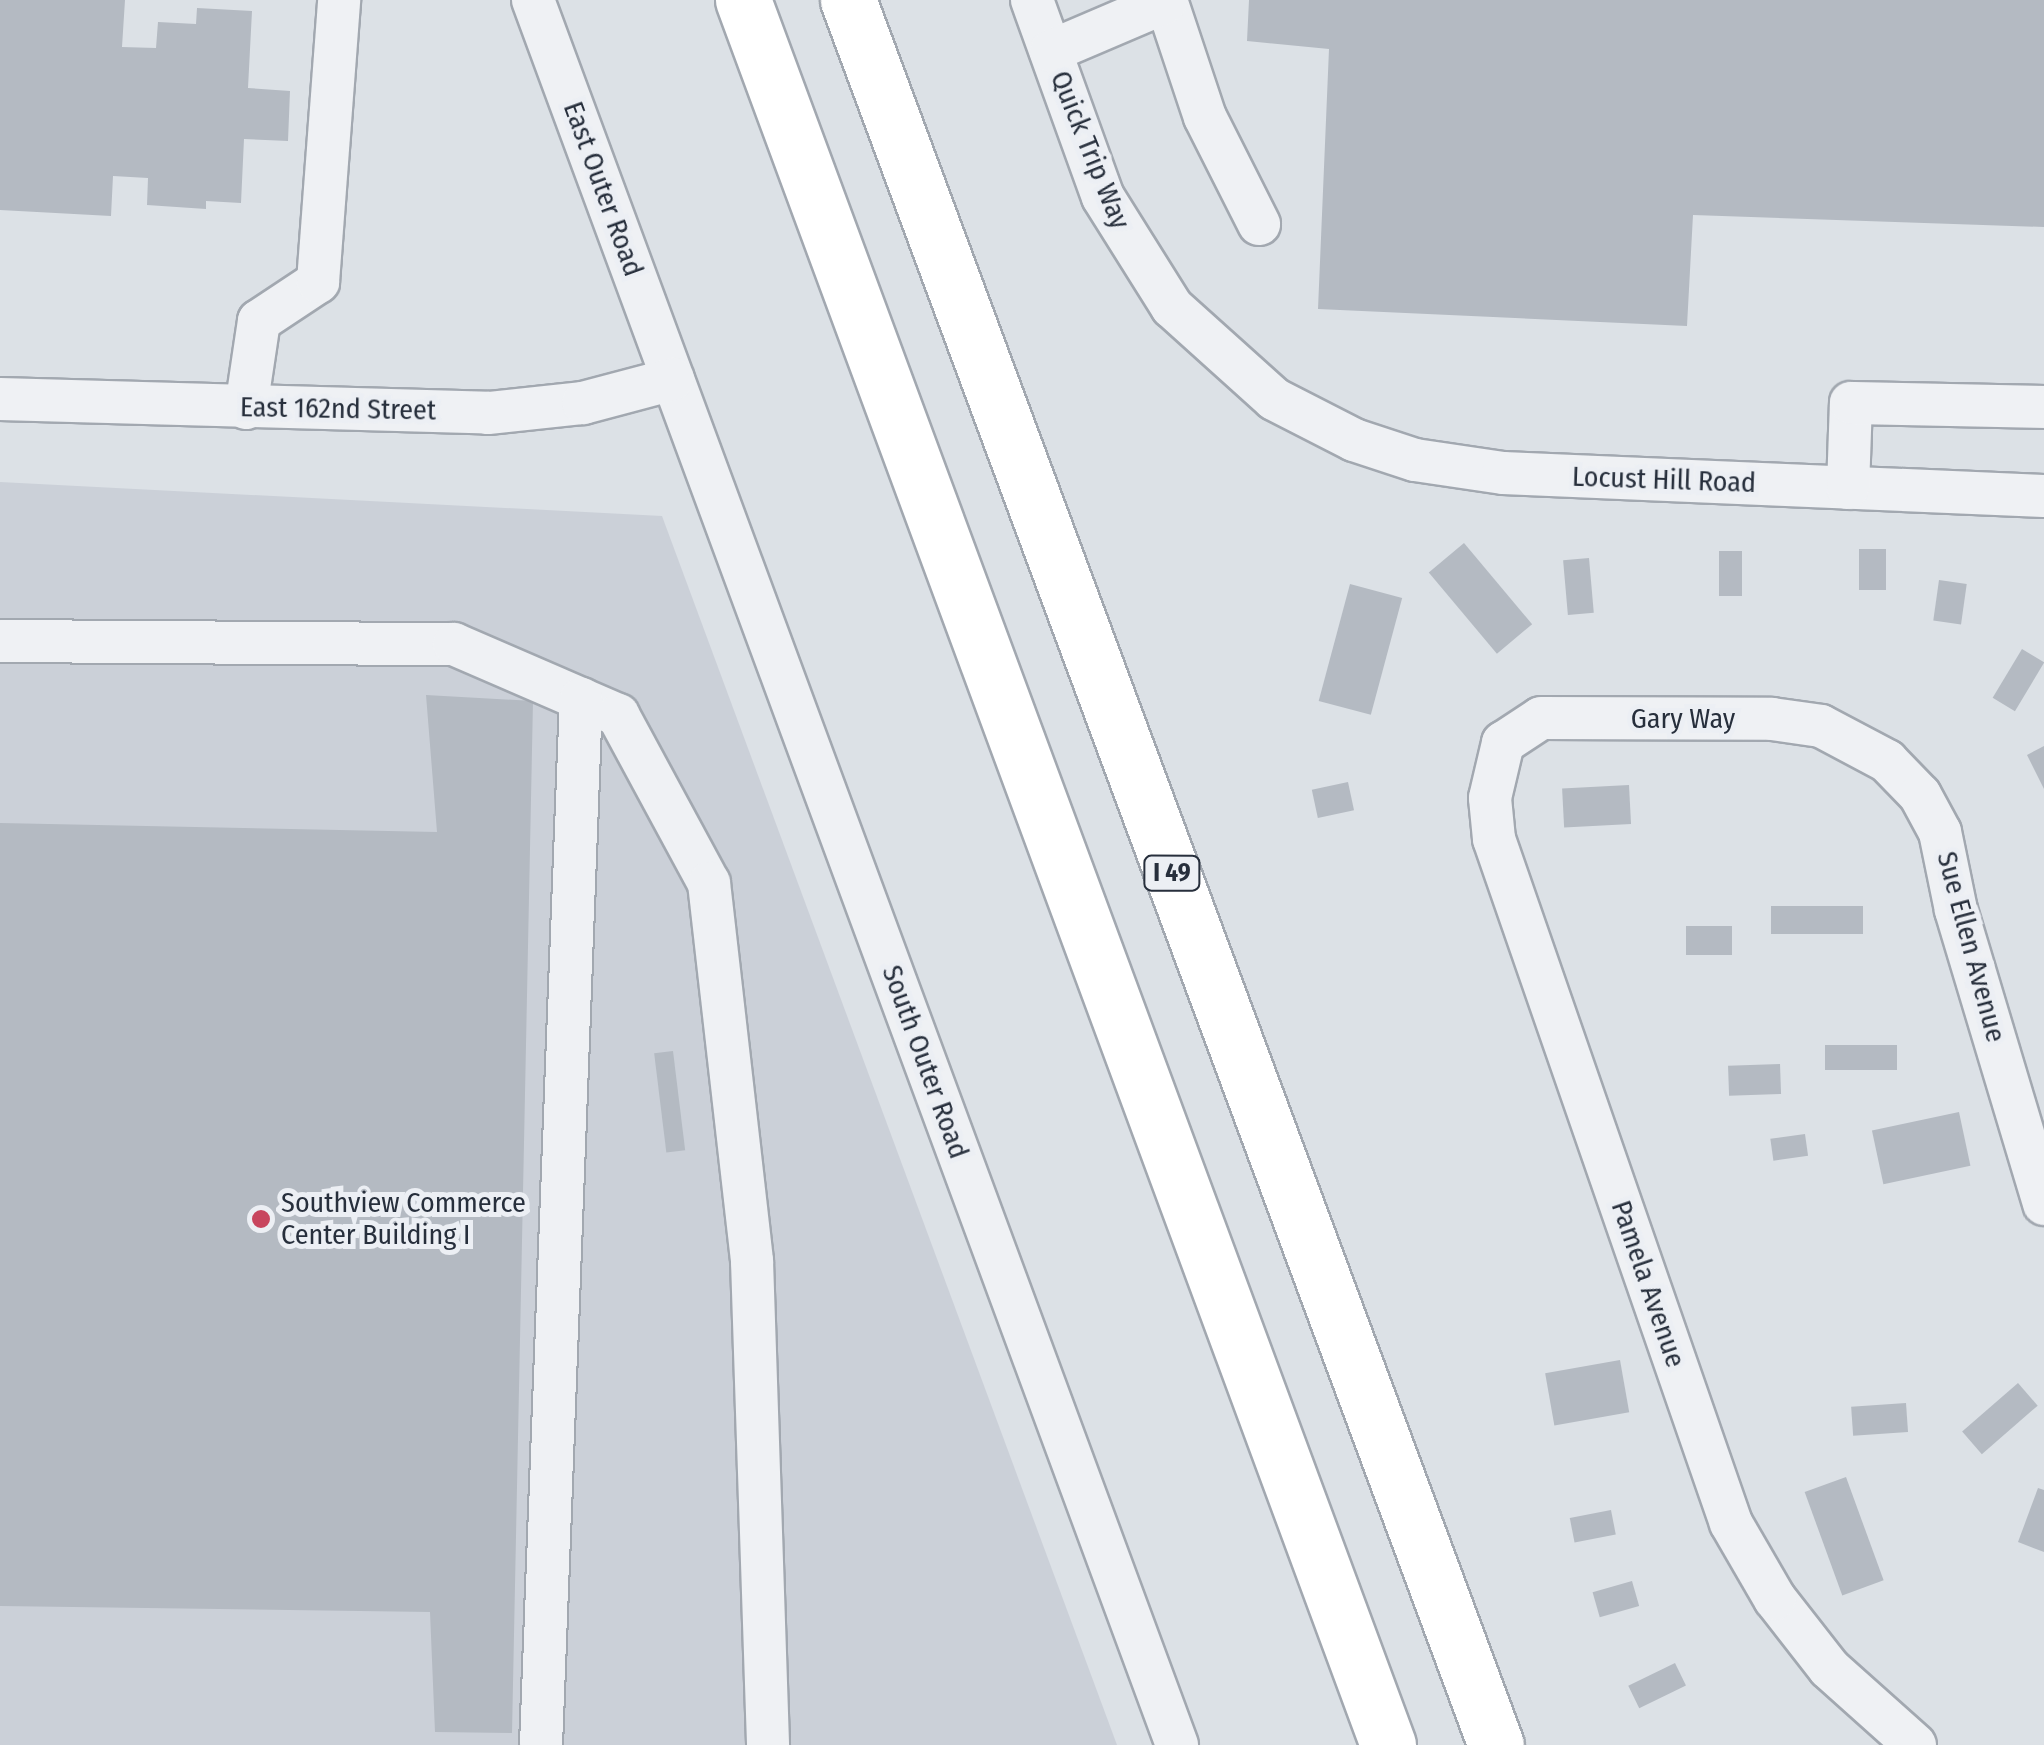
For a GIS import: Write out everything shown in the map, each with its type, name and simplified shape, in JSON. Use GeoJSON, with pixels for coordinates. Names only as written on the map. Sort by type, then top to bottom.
{"type":"FeatureCollection","features":[{"type":"Feature","properties":{"kind":"highway"},"geometry":{"type":"LineString","coordinates":[[744,0],[1388,1745]]}},
{"type":"Feature","properties":{"kind":"highway","name":"I 49"},"geometry":{"type":"LineString","coordinates":[[848,0],[1496,1745]]}},
{"type":"Feature","properties":{"kind":"street"},"geometry":{"type":"LineString","coordinates":[[246,408],[260,321],[318,282],[339,0]]}},
{"type":"Feature","properties":{"kind":"street","name":"East Outer Road"},"geometry":{"type":"LineString","coordinates":[[532,0],[673,379]]}},
{"type":"Feature","properties":{"kind":"street","name":"Quick Trip Way"},"geometry":{"type":"LineString","coordinates":[[1032,0],[1104,197],[1134,254],[1216,354],[1295,411]]}},
{"type":"Feature","properties":{"kind":"street"},"geometry":{"type":"LineString","coordinates":[[1051,51],[1166,1],[1206,116],[1259,224]]}},
{"type":"Feature","properties":{"kind":"street","name":"East 162nd Street"},"geometry":{"type":"LineString","coordinates":[[0,399],[246,408],[536,411],[673,379]]}},
{"type":"Feature","properties":{"kind":"street","name":"South Outer Road"},"geometry":{"type":"LineString","coordinates":[[673,379],[1177,1745]]}},
{"type":"Feature","properties":{"kind":"street"},"geometry":{"type":"LineString","coordinates":[[1848,488],[1851,404],[2044,407]]}},
{"type":"Feature","properties":{"kind":"street","name":"Locust Hill Road"},"geometry":{"type":"LineString","coordinates":[[1295,411],[1384,450],[1480,471],[2044,496]]}},
{"type":"Feature","properties":{"kind":"street"},"geometry":{"type":"LineString","coordinates":[[0,641],[454,644],[618,714],[708,883],[752,1261],[768,1745]]}},
{"type":"Feature","properties":{"kind":"street"},"geometry":{"type":"LineString","coordinates":[[541,1745],[581,699]]}},
{"type":"Feature","properties":{"kind":"street","name":"Gary Way"},"geometry":{"type":"LineString","coordinates":[[1493,766],[1520,728],[1568,717],[1820,726],[1888,761]]}},
{"type":"Feature","properties":{"kind":"street","name":"Sue Ellen Avenue"},"geometry":{"type":"LineString","coordinates":[[1888,761],[1920,795],[1940,832],[1956,910],[2044,1204]]}},
{"type":"Feature","properties":{"kind":"street","name":"Pamela Avenue"},"geometry":{"type":"LineString","coordinates":[[1493,766],[1494,839],[1731,1523],[1775,1599],[1828,1668],[1914,1745]]}},
{"type":"Feature","properties":{"kind":"shaded area"},"geometry":{"type":"Polygon","coordinates":[[[0,482],[662,516],[1117,1745],[0,1745],[0,482]]]}},
{"type":"Feature","properties":{"kind":"building"},"geometry":{"type":"Polygon","coordinates":[[[0,0],[125,0],[122,47],[156,48],[158,22],[196,24],[197,8],[252,11],[248,88],[290,91],[288,141],[244,139],[241,203],[206,201],[206,209],[147,205],[148,178],[113,176],[111,216],[0,210],[0,0]]]}},
{"type":"Feature","properties":{"kind":"building"},"geometry":{"type":"Polygon","coordinates":[[[1249,0],[2044,0],[2044,227],[1693,215],[1687,326],[1318,309],[1329,49],[1247,41],[1249,0]]]}},
{"type":"Feature","properties":{"kind":"building"},"geometry":{"type":"Polygon","coordinates":[[[1464,543],[1532,624],[1497,654],[1429,573],[1464,543]]]}},
{"type":"Feature","properties":{"kind":"building"},"geometry":{"type":"Polygon","coordinates":[[[1859,549],[1886,549],[1886,590],[1859,590],[1859,549]]]}},
{"type":"Feature","properties":{"kind":"building"},"geometry":{"type":"Polygon","coordinates":[[[1719,551],[1742,551],[1742,596],[1719,596],[1719,551]]]}},
{"type":"Feature","properties":{"kind":"building"},"geometry":{"type":"Polygon","coordinates":[[[1589,558],[1594,613],[1568,615],[1563,560],[1589,558]]]}},
{"type":"Feature","properties":{"kind":"building"},"geometry":{"type":"Polygon","coordinates":[[[1939,580],[1967,584],[1961,624],[1933,621],[1939,580]]]}},
{"type":"Feature","properties":{"kind":"building"},"geometry":{"type":"Polygon","coordinates":[[[1350,584],[1402,598],[1371,715],[1319,701],[1350,584]]]}},
{"type":"Feature","properties":{"kind":"building"},"geometry":{"type":"Polygon","coordinates":[[[2022,649],[2044,663],[2015,711],[1993,698],[2022,649]]]}},
{"type":"Feature","properties":{"kind":"building","name":"Southview Commerce Center Building I"},"geometry":{"type":"Polygon","coordinates":[[[426,695],[533,701],[512,1733],[435,1732],[430,1612],[0,1606],[0,823],[437,832],[426,695]]]}},
{"type":"Feature","properties":{"kind":"building"},"geometry":{"type":"Polygon","coordinates":[[[2044,746],[2044,789],[2027,755],[2044,746]]]}},
{"type":"Feature","properties":{"kind":"building"},"geometry":{"type":"Polygon","coordinates":[[[1348,782],[1354,810],[1318,818],[1312,790],[1348,782]]]}},
{"type":"Feature","properties":{"kind":"building"},"geometry":{"type":"Polygon","coordinates":[[[1629,785],[1631,824],[1564,827],[1562,789],[1629,785]]]}},
{"type":"Feature","properties":{"kind":"building"},"geometry":{"type":"Polygon","coordinates":[[[1771,906],[1863,906],[1863,934],[1771,934],[1771,906]]]}},
{"type":"Feature","properties":{"kind":"building"},"geometry":{"type":"Polygon","coordinates":[[[1686,926],[1732,926],[1732,955],[1686,955],[1686,926]]]}},
{"type":"Feature","properties":{"kind":"building"},"geometry":{"type":"Polygon","coordinates":[[[1825,1045],[1897,1045],[1897,1070],[1825,1070],[1825,1045]]]}},
{"type":"Feature","properties":{"kind":"building"},"geometry":{"type":"Polygon","coordinates":[[[673,1051],[685,1150],[666,1153],[654,1053],[673,1051]]]}},
{"type":"Feature","properties":{"kind":"building"},"geometry":{"type":"Polygon","coordinates":[[[1780,1064],[1781,1094],[1729,1096],[1728,1066],[1780,1064]]]}},
{"type":"Feature","properties":{"kind":"building"},"geometry":{"type":"Polygon","coordinates":[[[1959,1112],[1970,1166],[1883,1184],[1872,1131],[1959,1112]]]}},
{"type":"Feature","properties":{"kind":"building"},"geometry":{"type":"Polygon","coordinates":[[[1805,1134],[1808,1156],[1773,1161],[1770,1139],[1805,1134]]]}},
{"type":"Feature","properties":{"kind":"building"},"geometry":{"type":"Polygon","coordinates":[[[1620,1360],[1629,1412],[1554,1425],[1545,1373],[1620,1360]]]}},
{"type":"Feature","properties":{"kind":"building"},"geometry":{"type":"Polygon","coordinates":[[[2018,1383],[2038,1406],[1982,1454],[1962,1432],[2018,1383]]]}},
{"type":"Feature","properties":{"kind":"building"},"geometry":{"type":"Polygon","coordinates":[[[1906,1403],[1908,1432],[1853,1436],[1851,1407],[1906,1403]]]}},
{"type":"Feature","properties":{"kind":"building"},"geometry":{"type":"Polygon","coordinates":[[[1846,1477],[1884,1580],[1842,1595],[1805,1492],[1846,1477]]]}},
{"type":"Feature","properties":{"kind":"building"},"geometry":{"type":"Polygon","coordinates":[[[2038,1488],[2044,1490],[2044,1552],[2018,1542],[2038,1488]]]}},
{"type":"Feature","properties":{"kind":"building"},"geometry":{"type":"Polygon","coordinates":[[[1611,1510],[1616,1535],[1575,1543],[1570,1518],[1611,1510]]]}},
{"type":"Feature","properties":{"kind":"building"},"geometry":{"type":"Polygon","coordinates":[[[1632,1581],[1639,1606],[1600,1617],[1593,1592],[1632,1581]]]}},
{"type":"Feature","properties":{"kind":"building"},"geometry":{"type":"Polygon","coordinates":[[[1675,1663],[1686,1685],[1639,1708],[1628,1686],[1675,1663]]]}},
{"type":"Feature","properties":{"kind":"place","name":"Southview Commerce Center Building I"},"geometry":{"type":"Point","coordinates":[261,1219]}}]}
